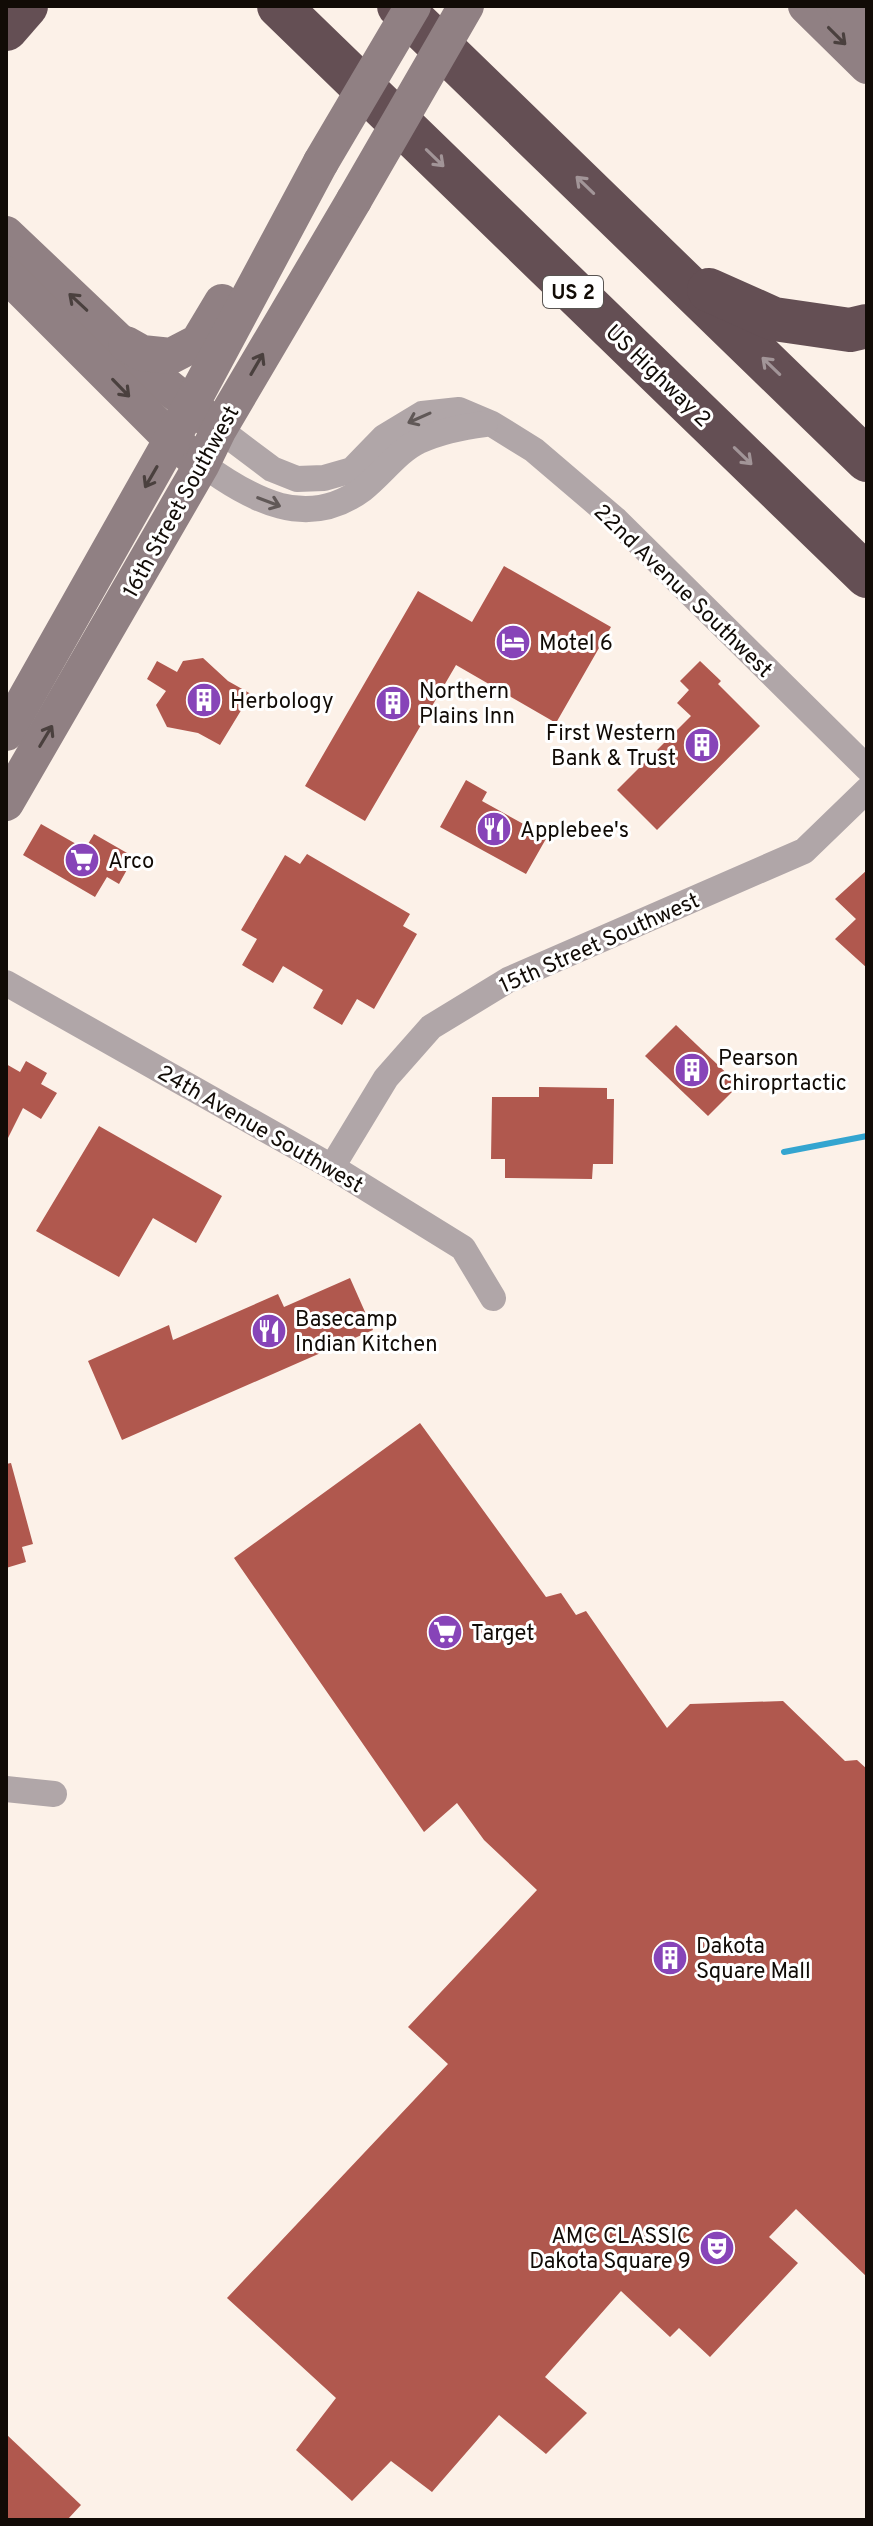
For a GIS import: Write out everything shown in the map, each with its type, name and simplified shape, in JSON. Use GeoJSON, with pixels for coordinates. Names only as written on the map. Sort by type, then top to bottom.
{"type":"FeatureCollection","features":[{"type":"Feature","properties":{"kind":"highway"},"geometry":{"type":"LineString","coordinates":[[6,29],[26,6]]}},
{"type":"Feature","properties":{"kind":"highway"},"geometry":{"type":"LineString","coordinates":[[245,6],[317,63],[388,113]]}},
{"type":"Feature","properties":{"kind":"highway","name":"US Highway 2"},"geometry":{"type":"LineString","coordinates":[[279,6],[867,576]]}},
{"type":"Feature","properties":{"kind":"highway"},"geometry":{"type":"LineString","coordinates":[[399,6],[867,460]]}},
{"type":"Feature","properties":{"kind":"highway"},"geometry":{"type":"LineString","coordinates":[[682,278],[774,319],[850,330],[867,326]]}},
{"type":"Feature","properties":{"kind":"main road","name":"16th Street Southwest"},"geometry":{"type":"LineString","coordinates":[[6,733],[172,440],[321,162],[413,6]]}},
{"type":"Feature","properties":{"kind":"main road","name":"16th Street Southwest"},"geometry":{"type":"LineString","coordinates":[[6,803],[202,464],[219,429],[466,6]]}},
{"type":"Feature","properties":{"kind":"main road"},"geometry":{"type":"LineString","coordinates":[[806,6],[867,66]]}},
{"type":"Feature","properties":{"kind":"main road"},"geometry":{"type":"LineString","coordinates":[[844,6],[867,29]]}},
{"type":"Feature","properties":{"kind":"main road"},"geometry":{"type":"LineString","coordinates":[[117,338],[142,353],[171,356],[198,342],[247,260],[291,218]]}},
{"type":"Feature","properties":{"kind":"main road","name":"22nd Avenue Southwest"},"geometry":{"type":"LineString","coordinates":[[6,234],[163,383],[219,429]]}},
{"type":"Feature","properties":{"kind":"main road"},"geometry":{"type":"LineString","coordinates":[[6,274],[172,440],[202,464]]}},
{"type":"Feature","properties":{"kind":"street","name":"22nd Avenue Southwest"},"geometry":{"type":"LineString","coordinates":[[219,429],[272,469],[297,479],[324,478],[352,470],[384,437],[422,414],[459,410],[492,424],[534,450],[616,520],[867,768]]}},
{"type":"Feature","properties":{"kind":"street"},"geometry":{"type":"LineString","coordinates":[[202,464],[233,487],[279,506],[320,509],[331,507],[362,490],[416,442],[452,428],[492,424]]}},
{"type":"Feature","properties":{"kind":"street","name":"15th Street Southwest"},"geometry":{"type":"LineString","coordinates":[[332,1167],[386,1078],[431,1027],[508,980],[804,851],[867,790]]}},
{"type":"Feature","properties":{"kind":"street","name":"24th Avenue Southwest"},"geometry":{"type":"LineString","coordinates":[[6,983],[332,1167],[463,1248],[493,1298]]}},
{"type":"Feature","properties":{"kind":"street"},"geometry":{"type":"LineString","coordinates":[[6,1789],[54,1794]]}},
{"type":"Feature","properties":{"kind":"building","name":"Northern Plains Inn"},"geometry":{"type":"Polygon","coordinates":[[[504,566],[611,627],[556,723],[456,665],[365,821],[305,786],[418,591],[472,622],[504,566]]]}},
{"type":"Feature","properties":{"kind":"building","name":"Herbology"},"geometry":{"type":"Polygon","coordinates":[[[203,658],[228,681],[251,694],[220,745],[198,733],[167,727],[156,705],[166,691],[147,679],[157,661],[177,672],[183,661],[203,658]]]}},
{"type":"Feature","properties":{"kind":"building","name":"First Western Bank & Trust"},"geometry":{"type":"Polygon","coordinates":[[[700,661],[760,726],[657,830],[617,790],[691,716],[677,703],[689,690],[680,681],[700,661]]]}},
{"type":"Feature","properties":{"kind":"building"},"geometry":{"type":"Polygon","coordinates":[[[466,780],[487,792],[482,801],[547,837],[526,874],[440,827],[466,780]]]}},
{"type":"Feature","properties":{"kind":"building","name":"Arco"},"geometry":{"type":"Polygon","coordinates":[[[41,824],[85,849],[94,834],[134,857],[119,884],[107,877],[95,897],[23,855],[41,824]]]}},
{"type":"Feature","properties":{"kind":"building"},"geometry":{"type":"Polygon","coordinates":[[[307,854],[410,914],[403,926],[417,934],[374,1009],[357,999],[342,1025],[313,1008],[323,990],[283,966],[273,983],[242,965],[257,939],[241,930],[285,855],[300,864],[307,854]]]}},
{"type":"Feature","properties":{"kind":"building"},"geometry":{"type":"Polygon","coordinates":[[[867,870],[867,968],[835,939],[856,919],[835,899],[867,870]]]}},
{"type":"Feature","properties":{"kind":"building","name":"Pearson Chiroprtactic"},"geometry":{"type":"Polygon","coordinates":[[[676,1025],[739,1085],[708,1116],[645,1056],[676,1025]]]}},
{"type":"Feature","properties":{"kind":"building"},"geometry":{"type":"Polygon","coordinates":[[[26,1061],[47,1073],[41,1084],[57,1093],[41,1119],[23,1108],[6,1142],[6,1064],[20,1072],[26,1061]]]}},
{"type":"Feature","properties":{"kind":"building"},"geometry":{"type":"Polygon","coordinates":[[[539,1087],[607,1088],[607,1099],[614,1099],[613,1164],[593,1164],[592,1179],[505,1178],[505,1159],[491,1159],[492,1097],[539,1097],[539,1087]]]}},
{"type":"Feature","properties":{"kind":"building"},"geometry":{"type":"Polygon","coordinates":[[[99,1126],[222,1196],[196,1243],[153,1218],[119,1277],[36,1231],[99,1126]]]}},
{"type":"Feature","properties":{"kind":"building"},"geometry":{"type":"Polygon","coordinates":[[[350,1278],[373,1330],[122,1440],[88,1361],[169,1325],[173,1340],[278,1294],[284,1307],[350,1278]]]}},
{"type":"Feature","properties":{"kind":"building","name":"Dakota Square Mall"},"geometry":{"type":"Polygon","coordinates":[[[420,1423],[546,1597],[561,1593],[576,1615],[586,1611],[667,1728],[690,1704],[783,1701],[845,1761],[857,1760],[867,1769],[867,2277],[796,2209],[769,2237],[798,2263],[710,2357],[679,2328],[670,2337],[621,2291],[545,2377],[587,2413],[546,2454],[499,2415],[432,2492],[391,2461],[352,2501],[296,2450],[336,2398],[227,2298],[448,2064],[408,2027],[537,1890],[484,1840],[457,1803],[424,1832],[234,1558],[420,1423]]]}},
{"type":"Feature","properties":{"kind":"building"},"geometry":{"type":"Polygon","coordinates":[[[11,1463],[33,1544],[22,1547],[26,1562],[6,1568],[6,1464],[11,1463]]]}},
{"type":"Feature","properties":{"kind":"building"},"geometry":{"type":"Polygon","coordinates":[[[6,2434],[81,2505],[67,2520],[6,2520],[6,2434]]]}},
{"type":"Feature","properties":{"kind":"waterway"},"geometry":{"type":"LineString","coordinates":[[784,1152],[867,1136]]}},
{"type":"Feature","properties":{"kind":"place","name":"Motel 6"},"geometry":{"type":"Point","coordinates":[513,642]}},
{"type":"Feature","properties":{"kind":"place","name":"Herbology"},"geometry":{"type":"Point","coordinates":[204,700]}},
{"type":"Feature","properties":{"kind":"place","name":"Northern Plains Inn"},"geometry":{"type":"Point","coordinates":[393,703]}},
{"type":"Feature","properties":{"kind":"place","name":"First Western Bank & Trust"},"geometry":{"type":"Point","coordinates":[702,745]}},
{"type":"Feature","properties":{"kind":"place","name":"Applebee's"},"geometry":{"type":"Point","coordinates":[494,829]}},
{"type":"Feature","properties":{"kind":"place","name":"Arco"},"geometry":{"type":"Point","coordinates":[82,860]}},
{"type":"Feature","properties":{"kind":"place","name":"Pearson Chiroprtactic"},"geometry":{"type":"Point","coordinates":[692,1070]}},
{"type":"Feature","properties":{"kind":"place","name":"Basecamp Indian Kitchen"},"geometry":{"type":"Point","coordinates":[269,1331]}},
{"type":"Feature","properties":{"kind":"place","name":"Target"},"geometry":{"type":"Point","coordinates":[445,1632]}},
{"type":"Feature","properties":{"kind":"place","name":"Dakota Square Mall"},"geometry":{"type":"Point","coordinates":[670,1958]}},
{"type":"Feature","properties":{"kind":"place","name":"AMC CLASSIC Dakota Square 9"},"geometry":{"type":"Point","coordinates":[717,2248]}}]}
